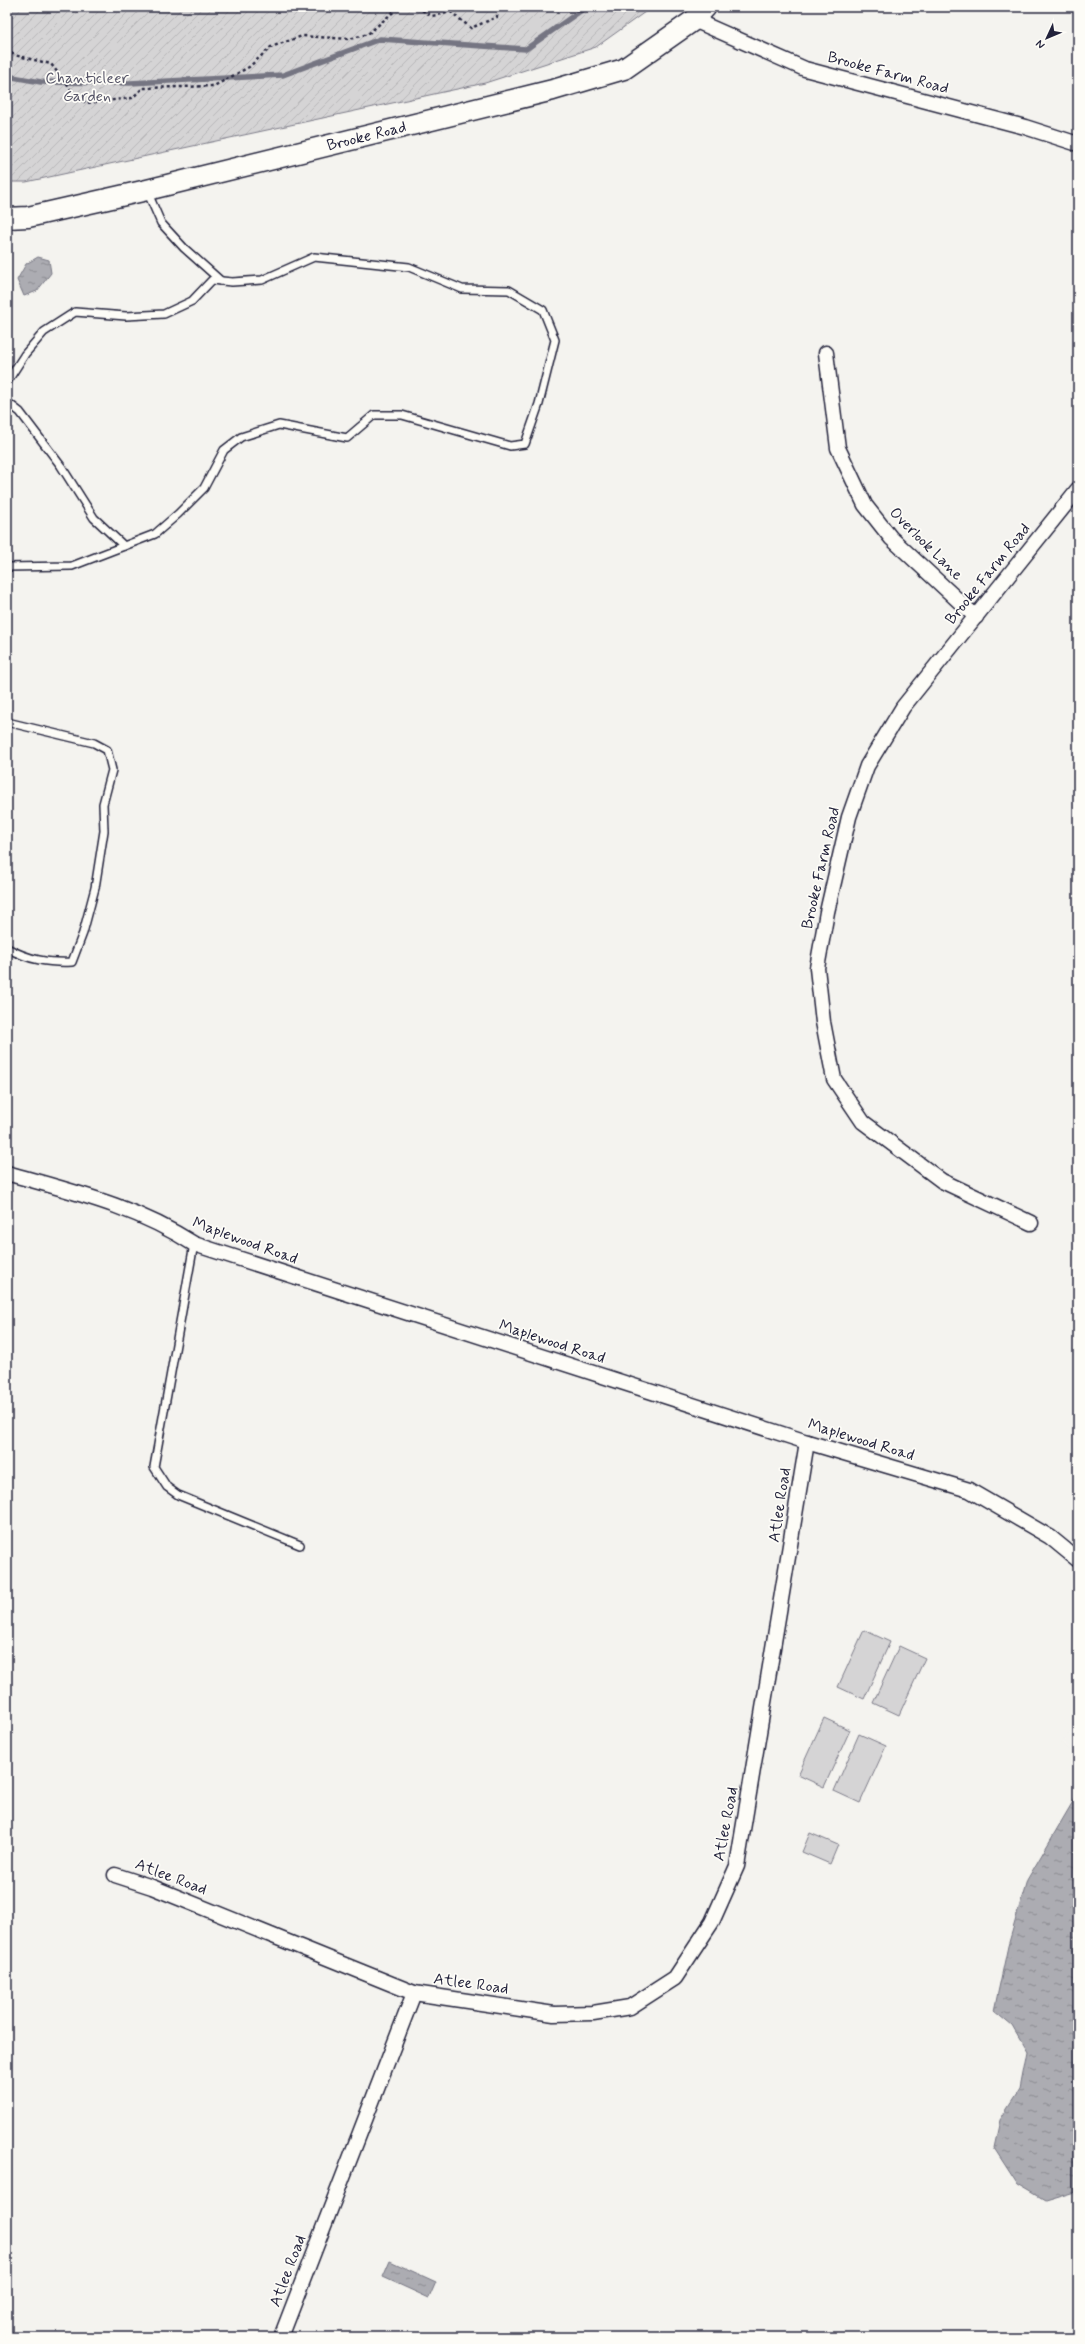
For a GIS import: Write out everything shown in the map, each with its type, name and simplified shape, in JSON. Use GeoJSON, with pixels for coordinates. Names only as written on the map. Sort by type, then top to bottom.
{"type":"FeatureCollection","features":[{"type":"Feature","properties":{"kind":"main road","name":"Brooke Road"},"geometry":{"type":"LineString","coordinates":[[7,218],[28,216],[147,190],[553,90],[624,69],[700,13]]}},
{"type":"Feature","properties":{"kind":"street","name":"Brooke Farm Road"},"geometry":{"type":"LineString","coordinates":[[700,13],[805,69],[1025,127],[1078,144]]}},
{"type":"Feature","properties":{"kind":"street","name":"Overlook Lane"},"geometry":{"type":"LineString","coordinates":[[826,353],[838,448],[866,505],[891,538],[976,617]]}},
{"type":"Feature","properties":{"kind":"street","name":"Brooke Farm Road"},"geometry":{"type":"LineString","coordinates":[[1031,1223],[942,1181],[863,1122],[834,1079],[823,1022],[818,968],[827,912],[849,817],[867,766],[903,707],[1078,489]]}},
{"type":"Feature","properties":{"kind":"street","name":"Maplewood Road"},"geometry":{"type":"LineString","coordinates":[[7,1173],[108,1202],[166,1226],[194,1244],[807,1442],[969,1490],[1050,1537],[1078,1560]]}},
{"type":"Feature","properties":{"kind":"street","name":"Atlee Road"},"geometry":{"type":"LineString","coordinates":[[115,1875],[152,1887],[414,1993],[554,2014],[593,2012],[630,2007],[676,1978],[712,1922],[737,1866],[807,1442]]}},
{"type":"Feature","properties":{"kind":"street","name":"Atlee Road"},"geometry":{"type":"LineString","coordinates":[[281,2337],[414,1993]]}},
{"type":"Feature","properties":{"kind":"lane"},"geometry":{"type":"LineString","coordinates":[[147,190],[161,223],[184,248],[221,281]]}},
{"type":"Feature","properties":{"kind":"lane"},"geometry":{"type":"LineString","coordinates":[[7,382],[25,354],[44,332],[75,312],[126,316],[164,314],[192,301],[212,280],[262,280],[314,257],[409,267],[462,289],[509,290],[543,310],[555,340],[539,404],[525,444],[510,446],[402,415],[374,415],[346,438],[279,425],[242,437],[224,450],[204,488],[155,534],[72,566],[7,567]]}},
{"type":"Feature","properties":{"kind":"lane"},"geometry":{"type":"LineString","coordinates":[[7,402],[20,412],[61,466],[94,518],[124,546]]}},
{"type":"Feature","properties":{"kind":"lane"},"geometry":{"type":"LineString","coordinates":[[7,722],[94,743],[107,750],[112,770],[104,804],[104,831],[95,888],[83,933],[72,962],[45,963],[19,955],[7,948]]}},
{"type":"Feature","properties":{"kind":"lane"},"geometry":{"type":"LineString","coordinates":[[194,1244],[154,1467],[167,1486],[178,1495],[300,1545]]}},
{"type":"Feature","properties":{"kind":"path"},"geometry":{"type":"LineString","coordinates":[[7,49],[14,55],[51,64],[75,95],[86,103],[98,103],[132,98],[143,88],[214,86],[249,67],[271,47],[302,36],[349,39],[368,34],[399,7]]}},
{"type":"Feature","properties":{"kind":"path"},"geometry":{"type":"LineString","coordinates":[[417,7],[432,16],[451,12],[471,28],[497,17],[498,7]]}},
{"type":"Feature","properties":{"kind":"green space","name":"Chanticleer Garden"},"geometry":{"type":"Polygon","coordinates":[[[7,7],[652,7],[596,47],[485,83],[26,182],[7,182],[7,7]]]}},
{"type":"Feature","properties":{"kind":"green space"},"geometry":{"type":"Polygon","coordinates":[[[864,1630],[890,1642],[864,1699],[838,1687],[864,1630]]]}},
{"type":"Feature","properties":{"kind":"green space"},"geometry":{"type":"Polygon","coordinates":[[[899,1646],[925,1658],[899,1715],[873,1703],[899,1646]]]}},
{"type":"Feature","properties":{"kind":"green space"},"geometry":{"type":"Polygon","coordinates":[[[824,1718],[850,1730],[824,1787],[798,1775],[824,1718]]]}},
{"type":"Feature","properties":{"kind":"green space"},"geometry":{"type":"Polygon","coordinates":[[[859,1734],[886,1746],[860,1803],[834,1791],[859,1734]]]}},
{"type":"Feature","properties":{"kind":"green space"},"geometry":{"type":"Polygon","coordinates":[[[810,1833],[838,1845],[830,1864],[802,1852],[810,1833]]]}},
{"type":"Feature","properties":{"kind":"water"},"geometry":{"type":"Polygon","coordinates":[[[38,257],[49,260],[51,273],[37,291],[24,296],[17,280],[26,264],[38,257]]]}},
{"type":"Feature","properties":{"kind":"water"},"geometry":{"type":"Polygon","coordinates":[[[1078,1793],[1078,2191],[1045,2201],[1018,2185],[994,2148],[1000,2120],[1020,2089],[1027,2052],[1012,2026],[994,2011],[1008,1946],[1027,1880],[1078,1793]]]}},
{"type":"Feature","properties":{"kind":"water"},"geometry":{"type":"Polygon","coordinates":[[[390,2261],[436,2282],[429,2298],[383,2277],[390,2261]]]}},
{"type":"Feature","properties":{"kind":"pier"},"geometry":{"type":"Polygon","coordinates":[[[1078,1724],[1078,1756],[1062,1743],[1078,1724]]]}},
{"type":"Feature","properties":{"kind":"waterway"},"geometry":{"type":"LineString","coordinates":[[7,76],[41,82],[130,83],[283,75],[380,39],[526,49],[586,7]]}}]}
